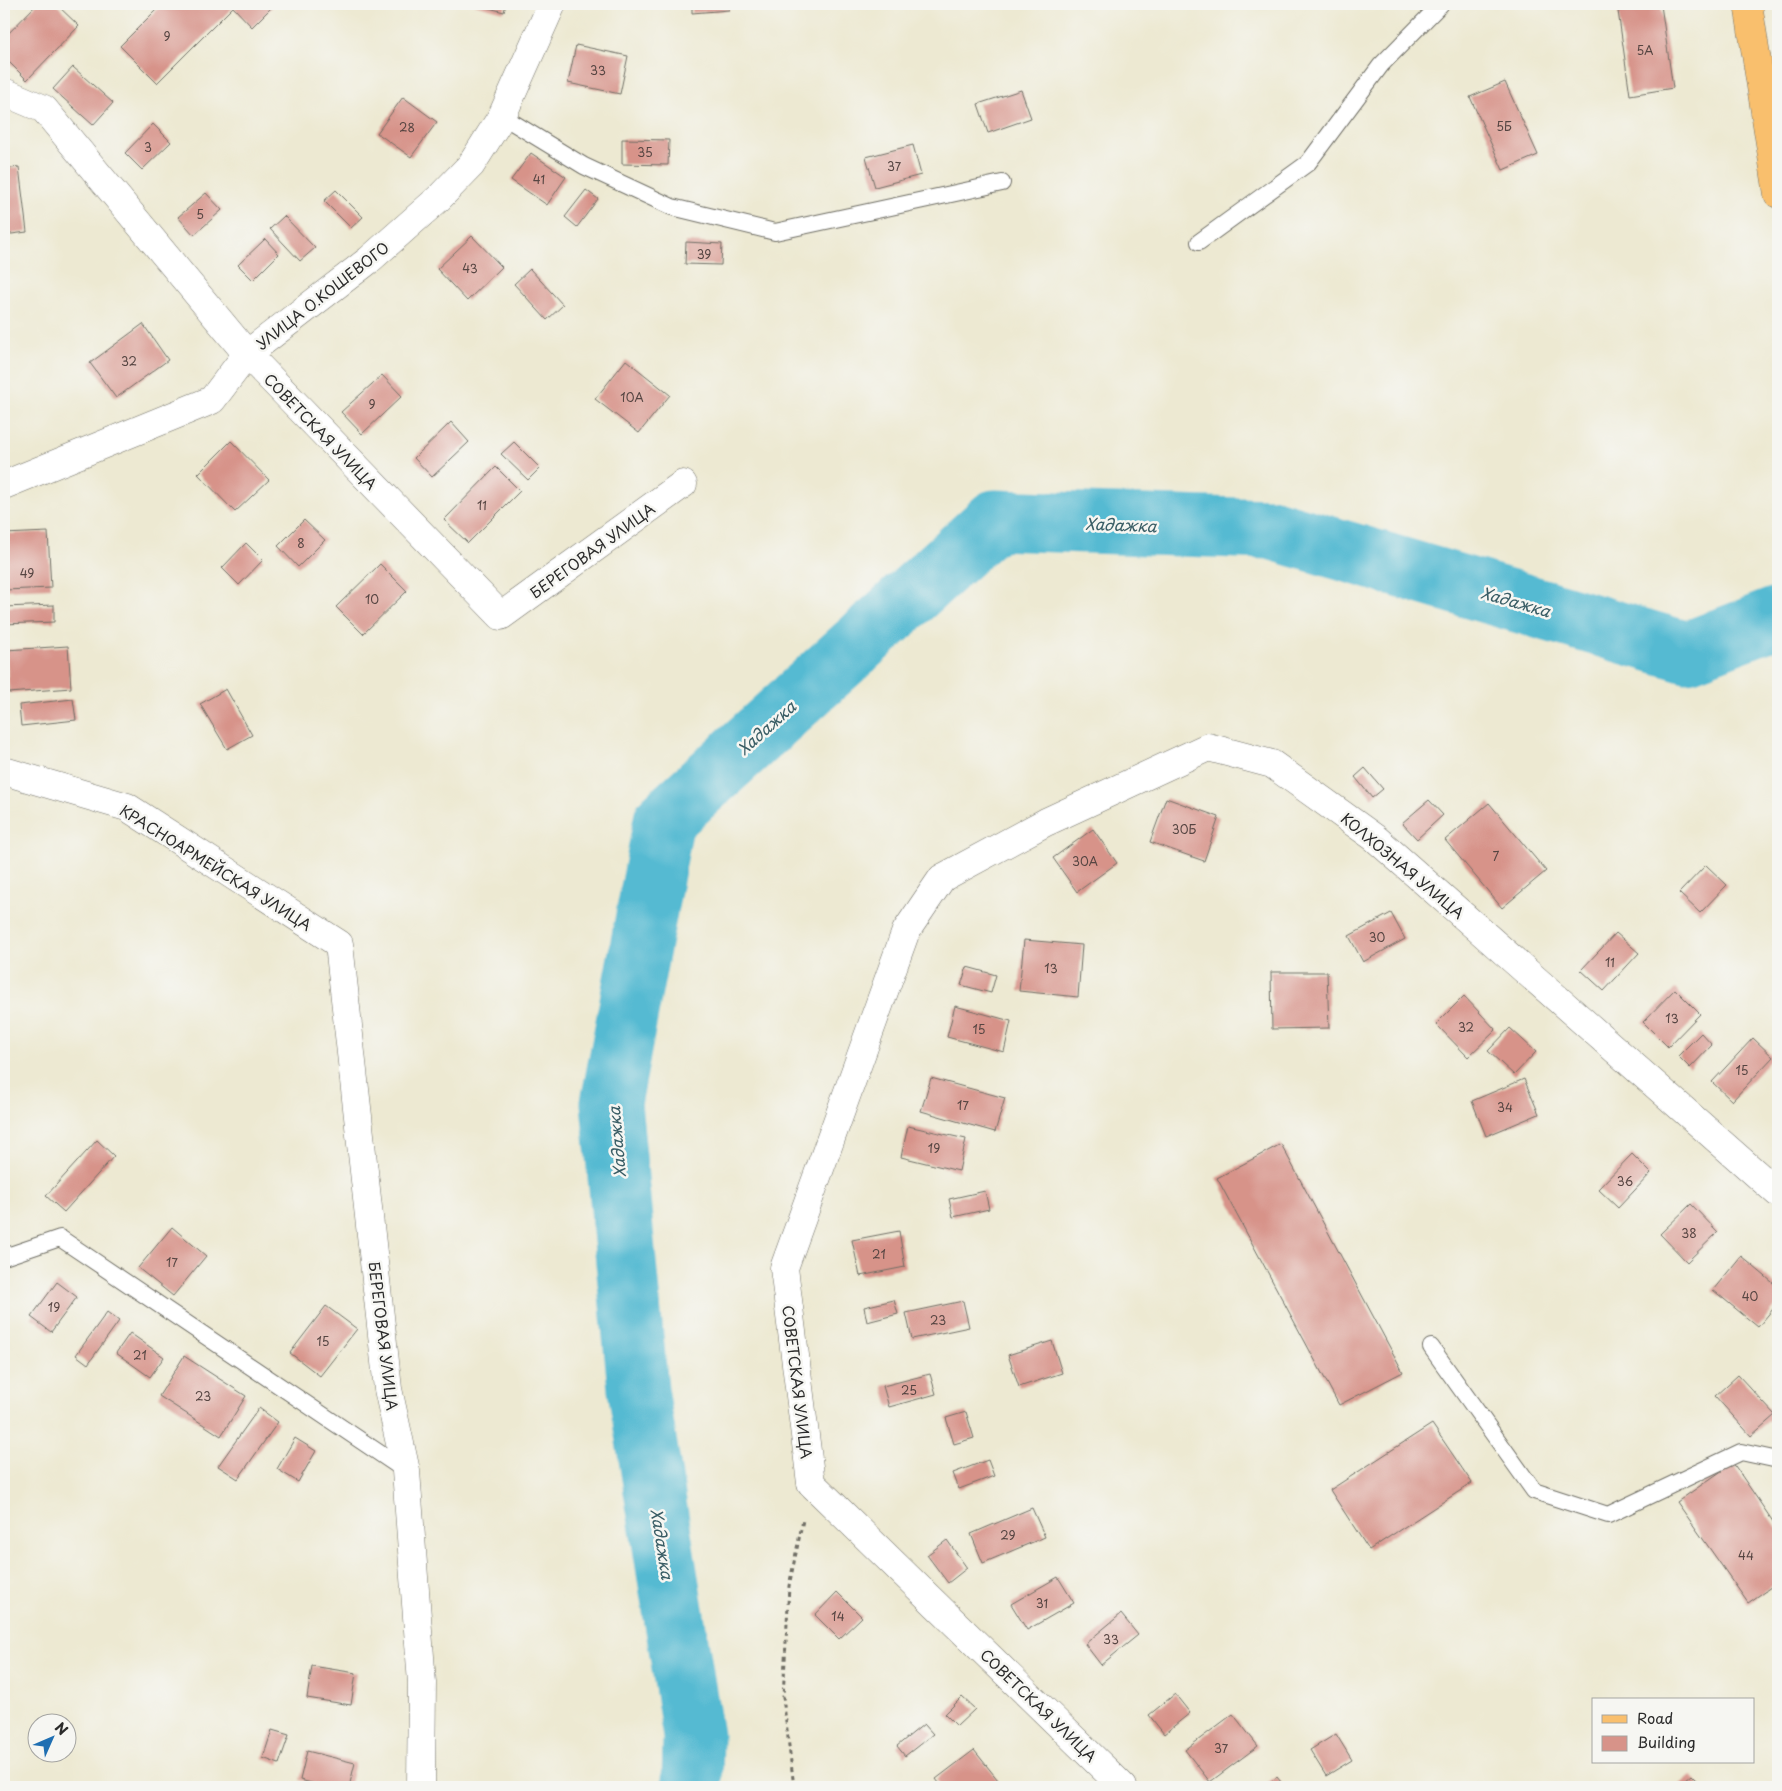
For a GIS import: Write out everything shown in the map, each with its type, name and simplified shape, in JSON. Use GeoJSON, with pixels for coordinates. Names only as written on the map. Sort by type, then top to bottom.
{"type":"FeatureCollection","features":[{"type":"Feature","properties":{"kind":"main road"},"geometry":{"type":"LineString","coordinates":[[1748,4],[1778,194]]}},
{"type":"Feature","properties":{"kind":"street","name":"УЛИЦА О.КОШЕВОГО"},"geometry":{"type":"LineString","coordinates":[[4,485],[212,400],[247,354],[369,260],[438,198],[471,165],[502,116],[552,4]]}},
{"type":"Feature","properties":{"kind":"street","name":"СОВЕТСКАЯ УЛИЦА"},"geometry":{"type":"LineString","coordinates":[[4,92],[44,110],[247,354],[501,616]]}},
{"type":"Feature","properties":{"kind":"street","name":"БЕРЕГОВАЯ УЛИЦА"},"geometry":{"type":"LineString","coordinates":[[501,616],[683,484]]}},
{"type":"Feature","properties":{"kind":"street","name":"КОЛХОЗНАЯ УЛИЦА"},"geometry":{"type":"LineString","coordinates":[[942,878],[1046,822],[1208,747],[1272,764],[1374,838],[1778,1193]]}},
{"type":"Feature","properties":{"kind":"street","name":"КРАСНОАРМЕЙСКАЯ УЛИЦА"},"geometry":{"type":"LineString","coordinates":[[4,771],[126,808],[339,944]]}},
{"type":"Feature","properties":{"kind":"street","name":"СОВЕТСКАЯ УЛИЦА"},"geometry":{"type":"LineString","coordinates":[[942,878],[906,931],[784,1268],[811,1483],[1123,1787]]}},
{"type":"Feature","properties":{"kind":"street","name":"БЕРЕГОВАЯ УЛИЦА"},"geometry":{"type":"LineString","coordinates":[[339,944],[388,1389],[406,1471],[422,1682],[420,1787]]}},
{"type":"Feature","properties":{"kind":"lane"},"geometry":{"type":"LineString","coordinates":[[1199,242],[1308,163],[1381,65],[1441,4]]}},
{"type":"Feature","properties":{"kind":"lane"},"geometry":{"type":"LineString","coordinates":[[502,116],[584,166],[672,207],[775,232],[1002,183]]}},
{"type":"Feature","properties":{"kind":"lane"},"geometry":{"type":"LineString","coordinates":[[4,1257],[60,1238],[406,1471]]}},
{"type":"Feature","properties":{"kind":"lane"},"geometry":{"type":"LineString","coordinates":[[1431,1346],[1534,1491],[1608,1515],[1741,1452],[1778,1460]]}},
{"type":"Feature","properties":{"kind":"path"},"geometry":{"type":"LineString","coordinates":[[794,1787],[783,1697],[789,1586],[811,1483]]}},
{"type":"Feature","properties":{"kind":"building"},"geometry":{"type":"Polygon","coordinates":[[[37,4],[56,4],[79,26],[27,80],[4,57],[4,38],[37,4]]]}},
{"type":"Feature","properties":{"kind":"building"},"geometry":{"type":"Polygon","coordinates":[[[162,4],[275,4],[252,27],[233,7],[157,83],[120,46],[162,4]]]}},
{"type":"Feature","properties":{"kind":"building"},"geometry":{"type":"Polygon","coordinates":[[[474,4],[506,4],[504,12],[474,4]]]}},
{"type":"Feature","properties":{"kind":"building"},"geometry":{"type":"Polygon","coordinates":[[[692,4],[728,4],[729,10],[692,13],[692,4]]]}},
{"type":"Feature","properties":{"kind":"building"},"geometry":{"type":"Polygon","coordinates":[[[1661,5],[1673,88],[1630,95],[1618,11],[1661,5]]]}},
{"type":"Feature","properties":{"kind":"building"},"geometry":{"type":"Polygon","coordinates":[[[576,45],[628,56],[620,94],[568,83],[576,45]]]}},
{"type":"Feature","properties":{"kind":"building"},"geometry":{"type":"Polygon","coordinates":[[[73,67],[113,103],[93,125],[53,89],[73,67]]]}},
{"type":"Feature","properties":{"kind":"building"},"geometry":{"type":"Polygon","coordinates":[[[1505,82],[1538,155],[1503,170],[1470,97],[1505,82]]]}},
{"type":"Feature","properties":{"kind":"building"},"geometry":{"type":"Polygon","coordinates":[[[1021,90],[1031,118],[988,133],[978,104],[1021,90]]]}},
{"type":"Feature","properties":{"kind":"building"},"geometry":{"type":"Polygon","coordinates":[[[403,97],[437,122],[411,157],[377,133],[403,97]]]}},
{"type":"Feature","properties":{"kind":"building"},"geometry":{"type":"Polygon","coordinates":[[[153,124],[171,142],[142,170],[125,153],[153,124]]]}},
{"type":"Feature","properties":{"kind":"building"},"geometry":{"type":"Polygon","coordinates":[[[622,139],[669,140],[668,165],[622,164],[622,139]]]}},
{"type":"Feature","properties":{"kind":"building"},"geometry":{"type":"Polygon","coordinates":[[[913,145],[921,175],[875,187],[866,157],[913,145]]]}},
{"type":"Feature","properties":{"kind":"building"},"geometry":{"type":"Polygon","coordinates":[[[531,153],[566,177],[547,205],[511,180],[531,153]]]}},
{"type":"Feature","properties":{"kind":"building"},"geometry":{"type":"Polygon","coordinates":[[[19,167],[27,232],[4,235],[4,169],[19,167]]]}},
{"type":"Feature","properties":{"kind":"building"},"geometry":{"type":"Polygon","coordinates":[[[336,190],[363,217],[351,228],[324,201],[336,190]]]}},
{"type":"Feature","properties":{"kind":"building"},"geometry":{"type":"Polygon","coordinates":[[[586,190],[598,199],[577,227],[565,217],[586,190]]]}},
{"type":"Feature","properties":{"kind":"building"},"geometry":{"type":"Polygon","coordinates":[[[206,193],[222,210],[194,235],[178,217],[206,193]]]}},
{"type":"Feature","properties":{"kind":"building"},"geometry":{"type":"Polygon","coordinates":[[[284,216],[315,248],[300,261],[270,229],[284,216]]]}},
{"type":"Feature","properties":{"kind":"building"},"geometry":{"type":"Polygon","coordinates":[[[472,236],[502,267],[467,301],[437,269],[472,236]]]}},
{"type":"Feature","properties":{"kind":"building"},"geometry":{"type":"Polygon","coordinates":[[[265,239],[279,254],[253,280],[238,265],[265,239]]]}},
{"type":"Feature","properties":{"kind":"building"},"geometry":{"type":"Polygon","coordinates":[[[686,242],[722,244],[721,265],[685,264],[686,242]]]}},
{"type":"Feature","properties":{"kind":"building"},"geometry":{"type":"Polygon","coordinates":[[[530,269],[563,305],[547,320],[514,284],[530,269]]]}},
{"type":"Feature","properties":{"kind":"building"},"geometry":{"type":"Polygon","coordinates":[[[143,324],[168,360],[116,398],[90,363],[143,324]]]}},
{"type":"Feature","properties":{"kind":"building"},"geometry":{"type":"Polygon","coordinates":[[[626,360],[670,395],[639,433],[595,399],[626,360]]]}},
{"type":"Feature","properties":{"kind":"building"},"geometry":{"type":"Polygon","coordinates":[[[382,375],[402,396],[362,434],[341,412],[382,375]]]}},
{"type":"Feature","properties":{"kind":"building"},"geometry":{"type":"Polygon","coordinates":[[[451,422],[469,442],[432,477],[414,458],[451,422]]]}},
{"type":"Feature","properties":{"kind":"building"},"geometry":{"type":"Polygon","coordinates":[[[231,441],[269,480],[235,512],[198,474],[231,441]]]}},
{"type":"Feature","properties":{"kind":"building"},"geometry":{"type":"Polygon","coordinates":[[[514,442],[540,468],[528,480],[501,454],[514,442]]]}},
{"type":"Feature","properties":{"kind":"building"},"geometry":{"type":"Polygon","coordinates":[[[496,467],[520,491],[468,543],[444,520],[496,467]]]}},
{"type":"Feature","properties":{"kind":"building"},"geometry":{"type":"Polygon","coordinates":[[[304,520],[325,540],[298,567],[278,546],[304,520]]]}},
{"type":"Feature","properties":{"kind":"building"},"geometry":{"type":"Polygon","coordinates":[[[48,532],[51,588],[5,590],[4,534],[48,532]]]}},
{"type":"Feature","properties":{"kind":"building"},"geometry":{"type":"Polygon","coordinates":[[[246,543],[263,560],[239,585],[222,568],[246,543]]]}},
{"type":"Feature","properties":{"kind":"building"},"geometry":{"type":"Polygon","coordinates":[[[380,564],[407,591],[363,634],[336,607],[380,564]]]}},
{"type":"Feature","properties":{"kind":"building"},"geometry":{"type":"Polygon","coordinates":[[[54,605],[54,622],[4,624],[4,607],[54,605]]]}},
{"type":"Feature","properties":{"kind":"building"},"geometry":{"type":"Polygon","coordinates":[[[68,646],[71,688],[9,693],[6,650],[68,646]]]}},
{"type":"Feature","properties":{"kind":"building"},"geometry":{"type":"Polygon","coordinates":[[[226,689],[252,735],[227,749],[200,704],[226,689]]]}},
{"type":"Feature","properties":{"kind":"building"},"geometry":{"type":"Polygon","coordinates":[[[73,699],[76,720],[21,726],[19,705],[73,699]]]}},
{"type":"Feature","properties":{"kind":"building"},"geometry":{"type":"Polygon","coordinates":[[[1365,768],[1383,789],[1372,798],[1355,777],[1365,768]]]}},
{"type":"Feature","properties":{"kind":"building"},"geometry":{"type":"Polygon","coordinates":[[[1166,798],[1219,817],[1204,861],[1150,842],[1166,798]]]}},
{"type":"Feature","properties":{"kind":"building"},"geometry":{"type":"Polygon","coordinates":[[[1429,800],[1443,815],[1417,839],[1402,823],[1429,800]]]}},
{"type":"Feature","properties":{"kind":"building"},"geometry":{"type":"Polygon","coordinates":[[[1489,803],[1546,871],[1502,908],[1445,840],[1489,803]]]}},
{"type":"Feature","properties":{"kind":"building"},"geometry":{"type":"Polygon","coordinates":[[[1093,829],[1117,863],[1077,892],[1053,858],[1093,829]]]}},
{"type":"Feature","properties":{"kind":"building"},"geometry":{"type":"Polygon","coordinates":[[[1706,865],[1727,885],[1700,913],[1679,893],[1706,865]]]}},
{"type":"Feature","properties":{"kind":"building"},"geometry":{"type":"Polygon","coordinates":[[[1391,913],[1405,939],[1363,962],[1349,936],[1391,913]]]}},
{"type":"Feature","properties":{"kind":"building"},"geometry":{"type":"Polygon","coordinates":[[[1616,933],[1639,953],[1604,991],[1581,970],[1616,933]]]}},
{"type":"Feature","properties":{"kind":"building"},"geometry":{"type":"Polygon","coordinates":[[[1024,940],[1082,945],[1078,997],[1019,991],[1024,940]]]}},
{"type":"Feature","properties":{"kind":"building"},"geometry":{"type":"Polygon","coordinates":[[[967,967],[996,975],[991,993],[961,985],[967,967]]]}},
{"type":"Feature","properties":{"kind":"building"},"geometry":{"type":"Polygon","coordinates":[[[1271,972],[1327,972],[1329,1028],[1272,1029],[1271,972]]]}},
{"type":"Feature","properties":{"kind":"building"},"geometry":{"type":"Polygon","coordinates":[[[1675,989],[1700,1014],[1668,1047],[1643,1022],[1675,989]]]}},
{"type":"Feature","properties":{"kind":"building"},"geometry":{"type":"Polygon","coordinates":[[[1464,996],[1496,1030],[1468,1057],[1436,1024],[1464,996]]]}},
{"type":"Feature","properties":{"kind":"building"},"geometry":{"type":"Polygon","coordinates":[[[955,1006],[1011,1021],[1004,1052],[947,1037],[955,1006]]]}},
{"type":"Feature","properties":{"kind":"building"},"geometry":{"type":"Polygon","coordinates":[[[1510,1028],[1536,1052],[1514,1075],[1488,1051],[1510,1028]]]}},
{"type":"Feature","properties":{"kind":"building"},"geometry":{"type":"Polygon","coordinates":[[[1701,1033],[1712,1045],[1690,1068],[1678,1056],[1701,1033]]]}},
{"type":"Feature","properties":{"kind":"building"},"geometry":{"type":"Polygon","coordinates":[[[1753,1038],[1773,1057],[1732,1101],[1712,1082],[1753,1038]]]}},
{"type":"Feature","properties":{"kind":"building"},"geometry":{"type":"Polygon","coordinates":[[[931,1078],[1005,1098],[995,1132],[921,1111],[931,1078]]]}},
{"type":"Feature","properties":{"kind":"building"},"geometry":{"type":"Polygon","coordinates":[[[1524,1079],[1539,1114],[1486,1136],[1472,1101],[1524,1079]]]}},
{"type":"Feature","properties":{"kind":"building"},"geometry":{"type":"Polygon","coordinates":[[[908,1126],[966,1139],[959,1171],[901,1157],[908,1126]]]}},
{"type":"Feature","properties":{"kind":"building"},"geometry":{"type":"Polygon","coordinates":[[[97,1140],[114,1156],[64,1212],[46,1196],[97,1140]]]}},
{"type":"Feature","properties":{"kind":"building"},"geometry":{"type":"Polygon","coordinates":[[[1281,1144],[1403,1372],[1339,1405],[1217,1178],[1281,1144]]]}},
{"type":"Feature","properties":{"kind":"building"},"geometry":{"type":"Polygon","coordinates":[[[1632,1154],[1651,1173],[1618,1208],[1598,1189],[1632,1154]]]}},
{"type":"Feature","properties":{"kind":"building"},"geometry":{"type":"Polygon","coordinates":[[[985,1191],[989,1209],[953,1217],[949,1199],[985,1191]]]}},
{"type":"Feature","properties":{"kind":"building"},"geometry":{"type":"Polygon","coordinates":[[[1691,1204],[1718,1232],[1687,1262],[1660,1234],[1691,1204]]]}},
{"type":"Feature","properties":{"kind":"building"},"geometry":{"type":"Polygon","coordinates":[[[172,1227],[206,1256],[173,1296],[138,1268],[172,1227]]]}},
{"type":"Feature","properties":{"kind":"building"},"geometry":{"type":"Polygon","coordinates":[[[899,1231],[905,1267],[860,1276],[852,1240],[899,1231]]]}},
{"type":"Feature","properties":{"kind":"building"},"geometry":{"type":"Polygon","coordinates":[[[1741,1256],[1778,1287],[1778,1303],[1758,1327],[1713,1290],[1741,1256]]]}},
{"type":"Feature","properties":{"kind":"building"},"geometry":{"type":"Polygon","coordinates":[[[57,1282],[77,1297],[51,1332],[31,1317],[57,1282]]]}},
{"type":"Feature","properties":{"kind":"building"},"geometry":{"type":"Polygon","coordinates":[[[894,1300],[898,1314],[867,1322],[864,1307],[894,1300]]]}},
{"type":"Feature","properties":{"kind":"building"},"geometry":{"type":"Polygon","coordinates":[[[963,1301],[969,1327],[912,1339],[906,1313],[963,1301]]]}},
{"type":"Feature","properties":{"kind":"building"},"geometry":{"type":"Polygon","coordinates":[[[326,1306],[357,1329],[320,1376],[290,1353],[326,1306]]]}},
{"type":"Feature","properties":{"kind":"building"},"geometry":{"type":"Polygon","coordinates":[[[107,1312],[119,1321],[88,1364],[76,1355],[107,1312]]]}},
{"type":"Feature","properties":{"kind":"building"},"geometry":{"type":"Polygon","coordinates":[[[130,1333],[164,1357],[150,1377],[116,1353],[130,1333]]]}},
{"type":"Feature","properties":{"kind":"building"},"geometry":{"type":"Polygon","coordinates":[[[1052,1341],[1062,1373],[1019,1387],[1008,1355],[1052,1341]]]}},
{"type":"Feature","properties":{"kind":"building"},"geometry":{"type":"Polygon","coordinates":[[[184,1356],[246,1396],[221,1436],[159,1396],[184,1356]]]}},
{"type":"Feature","properties":{"kind":"building"},"geometry":{"type":"Polygon","coordinates":[[[930,1374],[936,1394],[889,1407],[883,1386],[930,1374]]]}},
{"type":"Feature","properties":{"kind":"building"},"geometry":{"type":"Polygon","coordinates":[[[1738,1375],[1775,1415],[1751,1436],[1715,1396],[1738,1375]]]}},
{"type":"Feature","properties":{"kind":"building"},"geometry":{"type":"Polygon","coordinates":[[[259,1408],[278,1422],[238,1479],[218,1466],[259,1408]]]}},
{"type":"Feature","properties":{"kind":"building"},"geometry":{"type":"Polygon","coordinates":[[[966,1412],[974,1438],[954,1444],[946,1418],[966,1412]]]}},
{"type":"Feature","properties":{"kind":"building"},"geometry":{"type":"Polygon","coordinates":[[[1432,1424],[1472,1483],[1369,1550],[1330,1490],[1432,1424]]]}},
{"type":"Feature","properties":{"kind":"building"},"geometry":{"type":"Polygon","coordinates":[[[295,1438],[316,1451],[298,1482],[277,1469],[295,1438]]]}},
{"type":"Feature","properties":{"kind":"building"},"geometry":{"type":"Polygon","coordinates":[[[988,1460],[994,1476],[959,1489],[953,1473],[988,1460]]]}},
{"type":"Feature","properties":{"kind":"building"},"geometry":{"type":"Polygon","coordinates":[[[1733,1463],[1778,1529],[1778,1582],[1748,1603],[1677,1502],[1733,1463]]]}},
{"type":"Feature","properties":{"kind":"building"},"geometry":{"type":"Polygon","coordinates":[[[1032,1508],[1045,1537],[983,1563],[971,1534],[1032,1508]]]}},
{"type":"Feature","properties":{"kind":"building"},"geometry":{"type":"Polygon","coordinates":[[[947,1540],[967,1568],[948,1583],[927,1555],[947,1540]]]}},
{"type":"Feature","properties":{"kind":"building"},"geometry":{"type":"Polygon","coordinates":[[[1058,1577],[1074,1603],[1027,1630],[1011,1604],[1058,1577]]]}},
{"type":"Feature","properties":{"kind":"building"},"geometry":{"type":"Polygon","coordinates":[[[837,1592],[862,1617],[839,1639],[815,1615],[837,1592]]]}},
{"type":"Feature","properties":{"kind":"building"},"geometry":{"type":"Polygon","coordinates":[[[1121,1614],[1138,1635],[1101,1665],[1085,1644],[1121,1614]]]}},
{"type":"Feature","properties":{"kind":"building"},"geometry":{"type":"Polygon","coordinates":[[[312,1666],[356,1673],[351,1705],[307,1698],[312,1666]]]}},
{"type":"Feature","properties":{"kind":"building"},"geometry":{"type":"Polygon","coordinates":[[[1175,1694],[1190,1713],[1164,1734],[1149,1715],[1175,1694]]]}},
{"type":"Feature","properties":{"kind":"building"},"geometry":{"type":"Polygon","coordinates":[[[962,1697],[975,1709],[957,1726],[945,1714],[962,1697]]]}},
{"type":"Feature","properties":{"kind":"building"},"geometry":{"type":"Polygon","coordinates":[[[1233,1714],[1258,1746],[1210,1782],[1185,1750],[1233,1714]]]}},
{"type":"Feature","properties":{"kind":"building"},"geometry":{"type":"Polygon","coordinates":[[[924,1724],[933,1734],[905,1756],[897,1746],[924,1724]]]}},
{"type":"Feature","properties":{"kind":"building"},"geometry":{"type":"Polygon","coordinates":[[[272,1730],[289,1735],[279,1764],[263,1758],[272,1730]]]}},
{"type":"Feature","properties":{"kind":"building"},"geometry":{"type":"Polygon","coordinates":[[[1336,1734],[1352,1760],[1326,1776],[1310,1750],[1336,1734]]]}},
{"type":"Feature","properties":{"kind":"building"},"geometry":{"type":"Polygon","coordinates":[[[974,1750],[998,1780],[989,1787],[942,1787],[936,1779],[974,1750]]]}},
{"type":"Feature","properties":{"kind":"building"},"geometry":{"type":"Polygon","coordinates":[[[307,1751],[355,1763],[349,1787],[327,1787],[300,1780],[307,1751]]]}},
{"type":"Feature","properties":{"kind":"building"},"geometry":{"type":"Polygon","coordinates":[[[1691,1775],[1703,1787],[1677,1787],[1691,1775]]]}},
{"type":"Feature","properties":{"kind":"building"},"geometry":{"type":"Polygon","coordinates":[[[1277,1777],[1285,1787],[1263,1787],[1277,1777]]]}},
{"type":"Feature","properties":{"kind":"waterway","name":"Хадажка"},"geometry":{"type":"LineString","coordinates":[[692,1787],[693,1736],[638,1389],[611,1103],[664,820],[995,520],[1270,529],[1687,652],[1778,617]]}}]}
